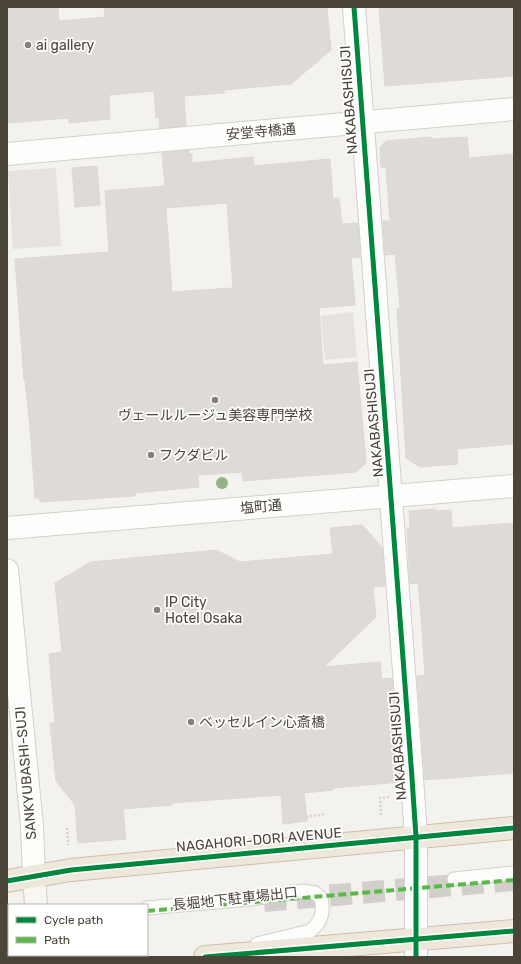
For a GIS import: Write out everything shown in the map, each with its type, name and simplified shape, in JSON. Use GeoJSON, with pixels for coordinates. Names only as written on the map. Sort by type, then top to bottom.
{"type":"FeatureCollection","features":[{"type":"Feature","properties":{"kind":"highway","name":"NAGAHORI-DORI AVENUE"},"geometry":{"type":"LineString","coordinates":[[7,881],[71,870],[514,828]]}},
{"type":"Feature","properties":{"kind":"highway"},"geometry":{"type":"LineString","coordinates":[[206,957],[416,948],[514,931]]}},
{"type":"Feature","properties":{"kind":"street","name":"NAKABASHISUJI"},"geometry":{"type":"LineString","coordinates":[[354,7],[392,497],[416,837],[416,948]]}},
{"type":"Feature","properties":{"kind":"street","name":"安堂寺橋通"},"geometry":{"type":"LineString","coordinates":[[7,154],[514,109]]}},
{"type":"Feature","properties":{"kind":"street","name":"塩町通"},"geometry":{"type":"LineString","coordinates":[[7,528],[514,486]]}},
{"type":"Feature","properties":{"kind":"street","name":"SANKYUBASHI-SUJI"},"geometry":{"type":"LineString","coordinates":[[7,570],[32,826],[36,904]]}},
{"type":"Feature","properties":{"kind":"lane"},"geometry":{"type":"LineString","coordinates":[[454,879],[514,873]]}},
{"type":"Feature","properties":{"kind":"lane","name":"長堀地下駐車場出口"},"geometry":{"type":"LineString","coordinates":[[148,908],[251,899],[303,891],[315,893],[321,898],[323,906],[322,916],[317,926],[310,931],[206,957]]}},
{"type":"Feature","properties":{"kind":"path"},"geometry":{"type":"LineString","coordinates":[[380,798],[381,819]]}},
{"type":"Feature","properties":{"kind":"path"},"geometry":{"type":"LineString","coordinates":[[306,817],[325,814]]}},
{"type":"Feature","properties":{"kind":"path"},"geometry":{"type":"LineString","coordinates":[[66,828],[68,848]]}},
{"type":"Feature","properties":{"kind":"shaded area"},"geometry":{"type":"Polygon","coordinates":[[[56,168],[61,246],[13,249],[8,171],[56,168]]]}},
{"type":"Feature","properties":{"kind":"shaded area"},"geometry":{"type":"Polygon","coordinates":[[[353,312],[357,357],[325,360],[321,316],[353,312]]]}},
{"type":"Feature","properties":{"kind":"building"},"geometry":{"type":"Polygon","coordinates":[[[7,7],[58,7],[59,21],[105,17],[104,7],[327,7],[331,50],[291,84],[224,90],[224,93],[184,96],[186,126],[160,128],[159,117],[156,118],[154,91],[109,95],[110,119],[69,123],[69,118],[7,123],[7,7]]]}},
{"type":"Feature","properties":{"kind":"building"},"geometry":{"type":"Polygon","coordinates":[[[379,7],[514,7],[514,76],[385,86],[379,7]]]}},
{"type":"Feature","properties":{"kind":"building"},"geometry":{"type":"Polygon","coordinates":[[[432,137],[432,139],[467,137],[469,158],[514,154],[514,444],[457,449],[458,464],[420,467],[406,458],[397,309],[400,309],[395,254],[385,255],[383,221],[390,221],[386,167],[381,167],[380,147],[386,141],[432,137]]]}},
{"type":"Feature","properties":{"kind":"building"},"geometry":{"type":"Polygon","coordinates":[[[189,150],[189,154],[192,154],[192,163],[253,157],[254,166],[330,159],[333,199],[339,198],[342,224],[358,223],[360,257],[351,258],[355,305],[319,308],[323,365],[357,362],[366,463],[356,472],[243,481],[242,472],[198,475],[199,487],[135,493],[135,496],[40,502],[40,498],[35,498],[15,259],[109,252],[105,191],[165,186],[162,153],[189,150]],[[227,203],[166,208],[172,292],[233,288],[227,203]]]}},
{"type":"Feature","properties":{"kind":"building"},"geometry":{"type":"Polygon","coordinates":[[[97,166],[100,205],[75,207],[72,168],[97,166]]]}},
{"type":"Feature","properties":{"kind":"building"},"geometry":{"type":"Polygon","coordinates":[[[435,509],[435,511],[451,510],[452,528],[514,523],[514,773],[425,780],[417,676],[425,675],[421,615],[418,583],[410,584],[407,528],[410,528],[409,511],[435,509]]]}},
{"type":"Feature","properties":{"kind":"building"},"geometry":{"type":"Polygon","coordinates":[[[362,525],[382,547],[385,586],[373,587],[376,617],[324,667],[380,662],[382,679],[392,678],[400,782],[333,788],[333,790],[304,793],[307,821],[283,824],[281,795],[172,803],[172,805],[123,809],[126,839],[78,843],[75,805],[56,781],[50,723],[55,723],[49,654],[62,652],[55,583],[91,562],[216,550],[240,562],[333,554],[330,528],[362,525]]]}},
{"type":"Feature","properties":{"kind":"tunnel"},"geometry":{"type":"LineString","coordinates":[[264,901],[514,880]]}},
{"type":"Feature","properties":{"kind":"marked path"},"geometry":{"type":"LineString","coordinates":[[148,911],[514,880]]}},
{"type":"Feature","properties":{"kind":"cycle path"},"geometry":{"type":"LineString","coordinates":[[354,7],[416,837],[416,957]]}},
{"type":"Feature","properties":{"kind":"cycle path"},"geometry":{"type":"LineString","coordinates":[[7,881],[71,870],[514,828]]}},
{"type":"Feature","properties":{"kind":"cycle path"},"geometry":{"type":"LineString","coordinates":[[205,957],[514,931]]}},
{"type":"Feature","properties":{"kind":"place","name":"ai gallery"},"geometry":{"type":"Point","coordinates":[28,45]}},
{"type":"Feature","properties":{"kind":"place","name":"ヴェールルージュ美容専門学校"},"geometry":{"type":"Point","coordinates":[215,400]}},
{"type":"Feature","properties":{"kind":"place","name":"フクダビル"},"geometry":{"type":"Point","coordinates":[151,455]}},
{"type":"Feature","properties":{"kind":"place","name":"IP City Hotel Osaka"},"geometry":{"type":"Point","coordinates":[157,610]}},
{"type":"Feature","properties":{"kind":"place","name":"ベッセルイン心斎橋"},"geometry":{"type":"Point","coordinates":[191,722]}}]}
